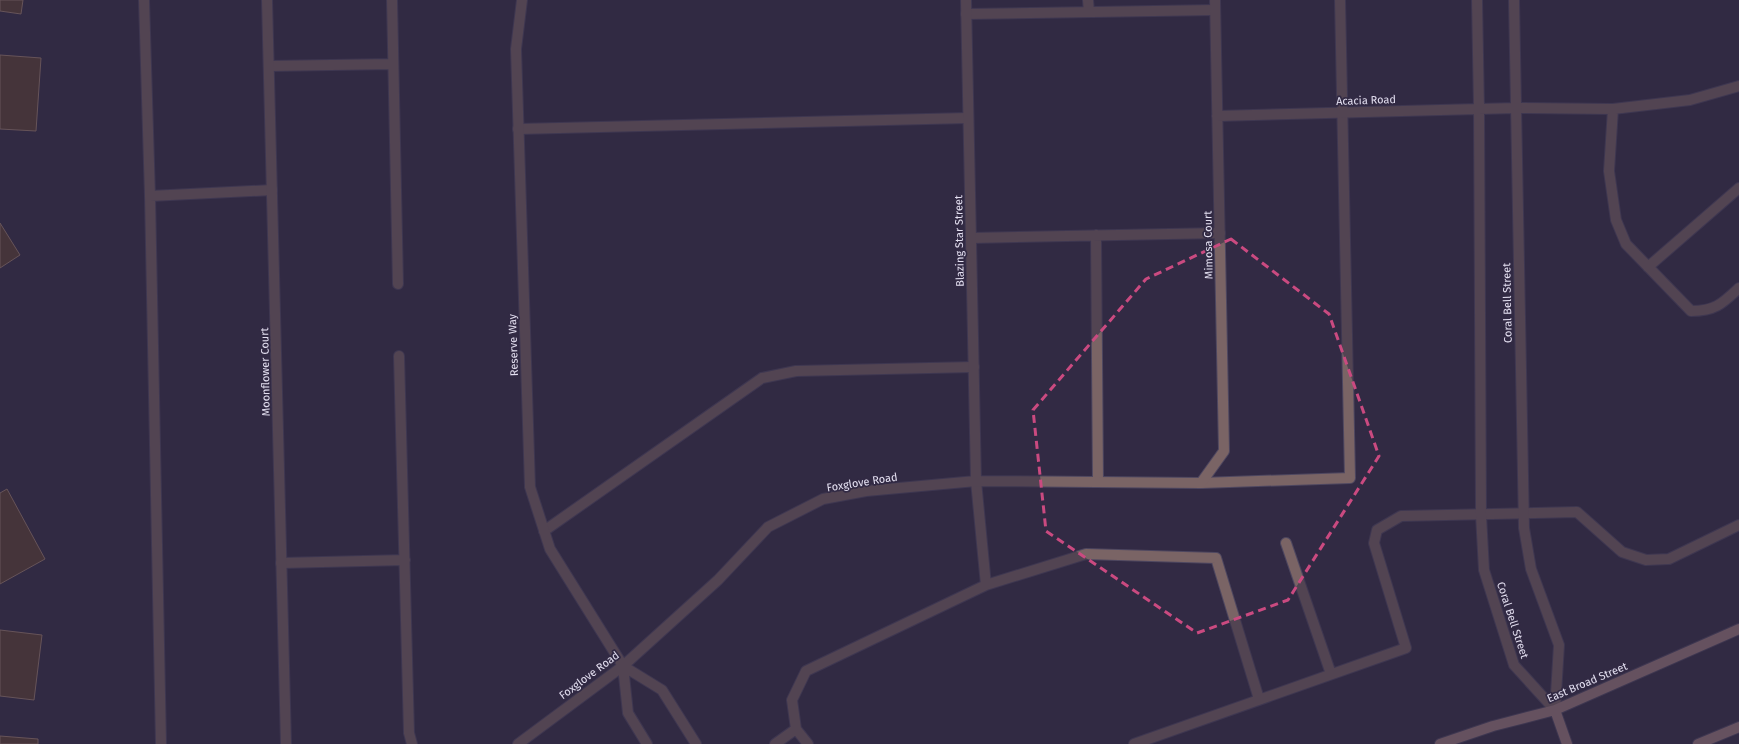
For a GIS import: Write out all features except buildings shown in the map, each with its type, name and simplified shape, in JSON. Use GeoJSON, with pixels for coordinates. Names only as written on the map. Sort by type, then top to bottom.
{"type":"FeatureCollection","features":[{"type":"Feature","properties":{"kind":"main road","name":"East Broad Street"},"geometry":{"type":"LineString","coordinates":[[1440,744],[1493,726],[1556,710],[1739,629]]}},
{"type":"Feature","properties":{"kind":"main road"},"geometry":{"type":"LineString","coordinates":[[1556,710],[1567,744]]}},
{"type":"Feature","properties":{"kind":"main road"},"geometry":{"type":"LineString","coordinates":[[1698,744],[1739,727]]}},
{"type":"Feature","properties":{"kind":"street"},"geometry":{"type":"LineString","coordinates":[[144,0],[150,196],[161,744]]}},
{"type":"Feature","properties":{"kind":"street","name":"Moonflower Court"},"geometry":{"type":"LineString","coordinates":[[267,0],[286,744]]}},
{"type":"Feature","properties":{"kind":"street"},"geometry":{"type":"LineString","coordinates":[[392,0],[398,284]]}},
{"type":"Feature","properties":{"kind":"street","name":"Reserve Way"},"geometry":{"type":"LineString","coordinates":[[522,0],[516,49],[530,487],[550,549],[623,666],[628,713],[647,744]]}},
{"type":"Feature","properties":{"kind":"street","name":"Blazing Star Street"},"geometry":{"type":"LineString","coordinates":[[966,0],[976,481],[986,585]]}},
{"type":"Feature","properties":{"kind":"street"},"geometry":{"type":"LineString","coordinates":[[1088,0],[1089,12]]}},
{"type":"Feature","properties":{"kind":"street"},"geometry":{"type":"LineString","coordinates":[[1340,0],[1342,113]]}},
{"type":"Feature","properties":{"kind":"street","name":"Coral Bell Street"},"geometry":{"type":"LineString","coordinates":[[1477,0],[1481,515],[1484,570],[1514,665],[1556,710]]}},
{"type":"Feature","properties":{"kind":"street","name":"Coral Bell Street"},"geometry":{"type":"LineString","coordinates":[[1514,0],[1523,514],[1531,569],[1559,645],[1556,710]]}},
{"type":"Feature","properties":{"kind":"street"},"geometry":{"type":"LineString","coordinates":[[966,14],[1089,12],[1215,5]]}},
{"type":"Feature","properties":{"kind":"street","name":"Mimosa Court"},"geometry":{"type":"LineString","coordinates":[[1201,483],[1224,451],[1215,5]]}},
{"type":"Feature","properties":{"kind":"street"},"geometry":{"type":"LineString","coordinates":[[269,66],[393,64]]}},
{"type":"Feature","properties":{"kind":"street","name":"Acacia Road"},"geometry":{"type":"LineString","coordinates":[[1217,116],[1516,108],[1613,109],[1690,100],[1739,86]]}},
{"type":"Feature","properties":{"kind":"street"},"geometry":{"type":"LineString","coordinates":[[1613,109],[1609,171],[1616,220],[1626,244],[1691,311],[1707,311],[1724,302],[1739,288]]}},
{"type":"Feature","properties":{"kind":"street","name":"Foxglove Road"},"geometry":{"type":"LineString","coordinates":[[518,744],[623,666],[718,580],[768,527],[823,499],[866,491],[976,481],[1201,483],[1350,478],[1342,113]]}},
{"type":"Feature","properties":{"kind":"street"},"geometry":{"type":"LineString","coordinates":[[518,130],[968,118]]}},
{"type":"Feature","properties":{"kind":"street"},"geometry":{"type":"LineString","coordinates":[[1648,267],[1739,188]]}},
{"type":"Feature","properties":{"kind":"street"},"geometry":{"type":"LineString","coordinates":[[150,196],[272,190]]}},
{"type":"Feature","properties":{"kind":"street"},"geometry":{"type":"LineString","coordinates":[[971,238],[1220,233]]}},
{"type":"Feature","properties":{"kind":"street"},"geometry":{"type":"LineString","coordinates":[[1096,235],[1098,482]]}},
{"type":"Feature","properties":{"kind":"street"},"geometry":{"type":"LineString","coordinates":[[399,356],[409,733],[412,744]]}},
{"type":"Feature","properties":{"kind":"street"},"geometry":{"type":"LineString","coordinates":[[544,531],[762,378],[796,371],[974,367]]}},
{"type":"Feature","properties":{"kind":"street"},"geometry":{"type":"LineString","coordinates":[[1134,744],[1406,648],[1374,543],[1377,530],[1401,516],[1577,512],[1622,552],[1646,560],[1668,559],[1739,525]]}},
{"type":"Feature","properties":{"kind":"street"},"geometry":{"type":"LineString","coordinates":[[1286,543],[1331,674]]}},
{"type":"Feature","properties":{"kind":"street"},"geometry":{"type":"LineString","coordinates":[[808,744],[796,729],[792,700],[806,670],[986,585],[1086,554],[1216,558],[1259,699]]}},
{"type":"Feature","properties":{"kind":"street"},"geometry":{"type":"LineString","coordinates":[[281,563],[405,560]]}},
{"type":"Feature","properties":{"kind":"street","name":"Reserve Way"},"geometry":{"type":"LineString","coordinates":[[623,666],[662,690],[696,744]]}},
{"type":"Feature","properties":{"kind":"street"},"geometry":{"type":"LineString","coordinates":[[776,744],[796,729]]}},
{"type":"Feature","properties":{"kind":"highlighted area"},"geometry":{"type":"Polygon","coordinates":[[[1231,239],[1329,314],[1379,456],[1288,600],[1197,633],[1046,531],[1033,410],[1146,279],[1231,239]]]}}]}
